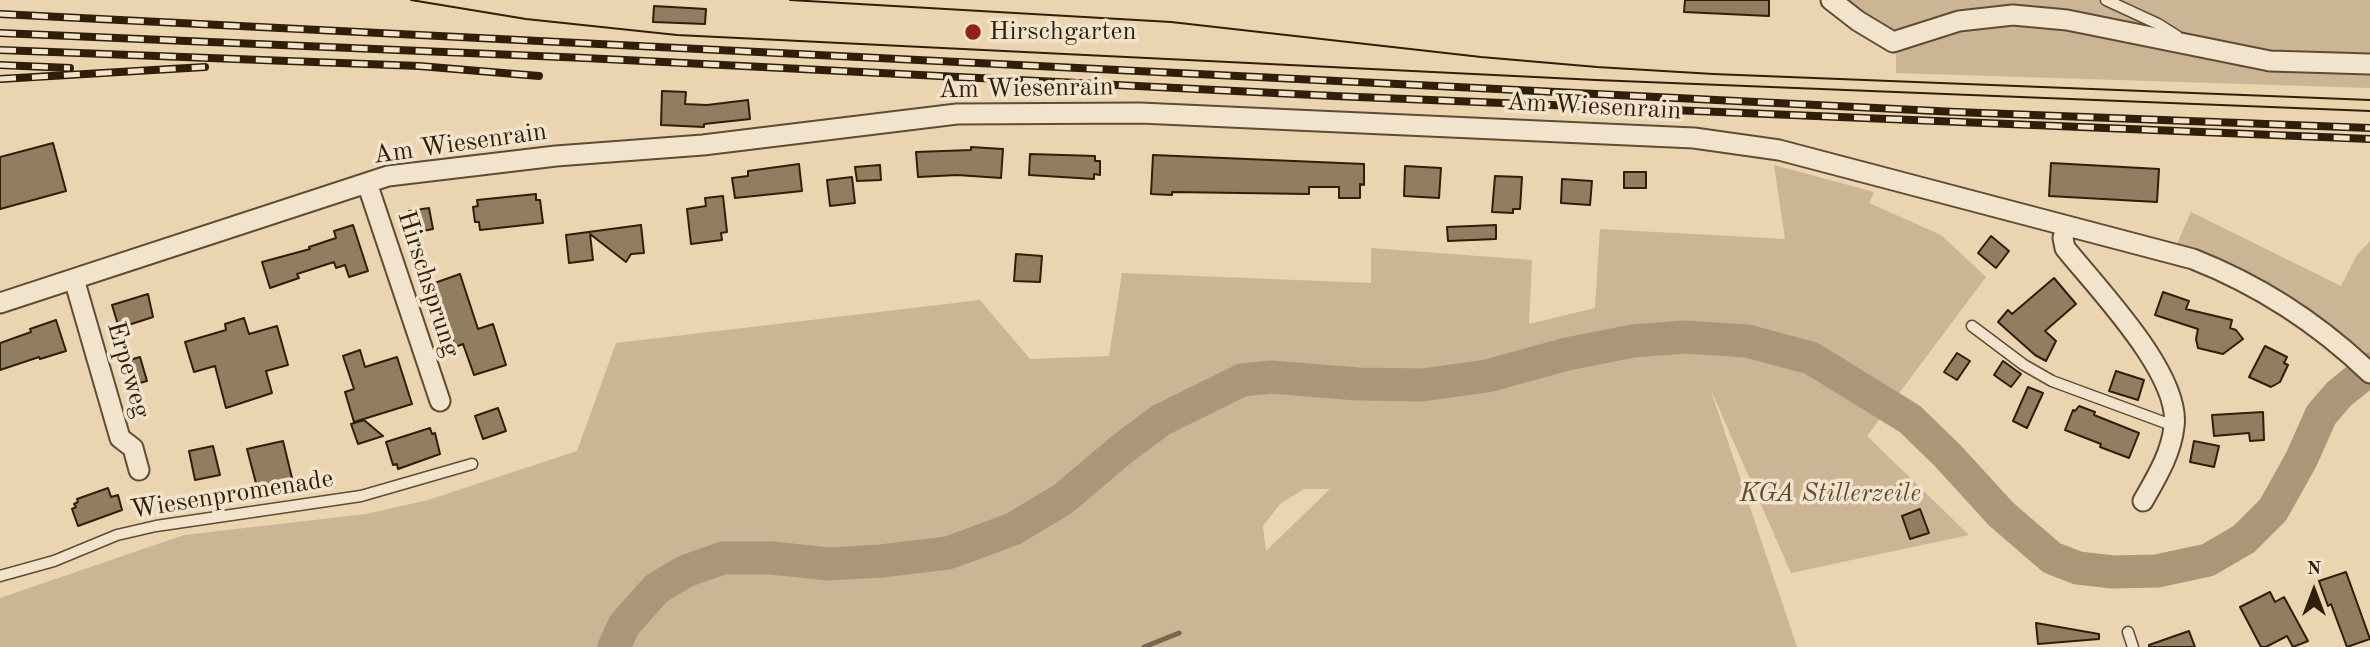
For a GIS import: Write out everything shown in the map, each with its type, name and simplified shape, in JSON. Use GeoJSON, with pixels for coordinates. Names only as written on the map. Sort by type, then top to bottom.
{"type":"FeatureCollection","features":[{"type":"Feature","properties":{"kind":"street"},"geometry":{"type":"LineString","coordinates":[[1831,0],[1858,21],[1893,42],[1959,21],[2013,15],[2067,20],[2270,61],[2370,64]]}},
{"type":"Feature","properties":{"kind":"street","name":"Am Wiesenrain"},"geometry":{"type":"LineString","coordinates":[[0,303],[388,176],[556,156],[703,145],[957,114],[1127,112],[1694,138],[1779,150],[2193,259],[2231,274],[2289,307],[2341,345],[2370,373]]}},
{"type":"Feature","properties":{"kind":"street","name":"Hirschsprung"},"geometry":{"type":"LineString","coordinates":[[367,183],[440,401]]}},
{"type":"Feature","properties":{"kind":"street"},"geometry":{"type":"LineString","coordinates":[[2066,226],[2063,238],[2065,248],[2139,340],[2169,388],[2174,406],[2175,427],[2164,464],[2143,501]]}},
{"type":"Feature","properties":{"kind":"street","name":"Erpeweg"},"geometry":{"type":"LineString","coordinates":[[74,279],[120,438],[132,448],[139,470]]}},
{"type":"Feature","properties":{"kind":"lane"},"geometry":{"type":"LineString","coordinates":[[2106,0],[2158,24],[2189,44]]}},
{"type":"Feature","properties":{"kind":"lane"},"geometry":{"type":"LineString","coordinates":[[1972,326],[2024,365],[2052,381],[2175,427]]}},
{"type":"Feature","properties":{"kind":"lane","name":"Wiesenpromenade"},"geometry":{"type":"LineString","coordinates":[[0,576],[54,561],[117,535],[156,526],[361,496],[472,464]]}},
{"type":"Feature","properties":{"kind":"lane"},"geometry":{"type":"LineString","coordinates":[[2128,632],[2133,647]]}},
{"type":"Feature","properties":{"kind":"green space"},"geometry":{"type":"Polygon","coordinates":[[[1844,0],[2370,0],[2370,56],[2268,54],[1964,12],[1896,30],[1872,22],[1844,0]]]}},
{"type":"Feature","properties":{"kind":"green space"},"geometry":{"type":"Polygon","coordinates":[[[2014,20],[2131,38],[2173,53],[2269,66],[2370,71],[2370,88],[1896,73],[1896,47],[1960,28],[2014,20]]]}},
{"type":"Feature","properties":{"kind":"green space","name":"KGA Stillerzeile"},"geometry":{"type":"Polygon","coordinates":[[[1774,165],[1874,192],[1869,203],[1941,235],[1986,277],[1867,436],[1969,535],[1791,573],[1710,388],[1797,647],[0,647],[0,598],[184,535],[366,514],[428,500],[577,451],[616,343],[980,300],[1030,359],[1109,356],[1122,273],[1371,283],[1371,248],[1532,260],[1529,324],[1595,308],[1600,229],[1785,239],[1774,165]],[[1304,489],[1280,504],[1263,526],[1266,551],[1330,489],[1304,489]]]}},
{"type":"Feature","properties":{"kind":"green space"},"geometry":{"type":"Polygon","coordinates":[[[2191,212],[2341,286],[2357,255],[2370,241],[2370,353],[2367,356],[2299,301],[2176,246],[2191,212]]]}},
{"type":"Feature","properties":{"kind":"building"},"geometry":{"type":"Polygon","coordinates":[[[1685,0],[1769,0],[1769,16],[1684,12],[1685,0]]]}},
{"type":"Feature","properties":{"kind":"building"},"geometry":{"type":"Polygon","coordinates":[[[654,6],[706,9],[705,24],[653,22],[654,6]]]}},
{"type":"Feature","properties":{"kind":"building"},"geometry":{"type":"Polygon","coordinates":[[[662,91],[686,92],[685,104],[707,105],[748,100],[750,119],[704,124],[704,127],[661,125],[662,91]]]}},
{"type":"Feature","properties":{"kind":"building"},"geometry":{"type":"Polygon","coordinates":[[[53,143],[66,191],[0,209],[0,157],[53,143]]]}},
{"type":"Feature","properties":{"kind":"building"},"geometry":{"type":"Polygon","coordinates":[[[971,147],[1003,149],[1001,178],[957,175],[918,177],[916,152],[971,150],[971,147]]]}},
{"type":"Feature","properties":{"kind":"building"},"geometry":{"type":"Polygon","coordinates":[[[1030,154],[1095,156],[1095,161],[1100,161],[1100,175],[1094,174],[1094,179],[1029,175],[1030,154]]]}},
{"type":"Feature","properties":{"kind":"building"},"geometry":{"type":"Polygon","coordinates":[[[1153,155],[1364,164],[1364,185],[1360,184],[1360,198],[1339,198],[1339,187],[1309,187],[1309,194],[1151,194],[1153,155]]]}},
{"type":"Feature","properties":{"kind":"building"},"geometry":{"type":"Polygon","coordinates":[[[2051,163],[2159,169],[2157,202],[2049,196],[2051,163]]]}},
{"type":"Feature","properties":{"kind":"building"},"geometry":{"type":"Polygon","coordinates":[[[799,164],[802,191],[735,198],[732,178],[748,176],[748,171],[799,164]]]}},
{"type":"Feature","properties":{"kind":"building"},"geometry":{"type":"Polygon","coordinates":[[[880,165],[881,180],[857,181],[855,167],[880,165]]]}},
{"type":"Feature","properties":{"kind":"building"},"geometry":{"type":"Polygon","coordinates":[[[1405,166],[1441,168],[1439,198],[1404,196],[1405,166]]]}},
{"type":"Feature","properties":{"kind":"building"},"geometry":{"type":"Polygon","coordinates":[[[1624,172],[1646,172],[1646,188],[1624,188],[1624,172]]]}},
{"type":"Feature","properties":{"kind":"building"},"geometry":{"type":"Polygon","coordinates":[[[1495,176],[1522,177],[1520,209],[1513,209],[1513,213],[1492,212],[1495,176]]]}},
{"type":"Feature","properties":{"kind":"building"},"geometry":{"type":"Polygon","coordinates":[[[852,177],[855,203],[830,206],[827,180],[852,177]]]}},
{"type":"Feature","properties":{"kind":"building"},"geometry":{"type":"Polygon","coordinates":[[[1562,179],[1592,181],[1590,205],[1561,203],[1562,179]]]}},
{"type":"Feature","properties":{"kind":"building"},"geometry":{"type":"Polygon","coordinates":[[[536,194],[536,200],[540,200],[543,223],[480,230],[479,222],[475,222],[473,207],[478,206],[477,200],[536,194]]]}},
{"type":"Feature","properties":{"kind":"building"},"geometry":{"type":"Polygon","coordinates":[[[723,196],[727,232],[721,233],[722,240],[691,244],[687,209],[706,206],[705,198],[723,196]]]}},
{"type":"Feature","properties":{"kind":"building"},"geometry":{"type":"Polygon","coordinates":[[[429,208],[433,229],[412,233],[409,211],[429,208]]]}},
{"type":"Feature","properties":{"kind":"building"},"geometry":{"type":"Polygon","coordinates":[[[353,225],[368,271],[349,277],[345,265],[336,268],[334,262],[297,274],[299,278],[270,288],[262,262],[310,249],[309,247],[336,238],[334,231],[353,225]]]}},
{"type":"Feature","properties":{"kind":"building"},"geometry":{"type":"Polygon","coordinates":[[[641,225],[644,253],[631,254],[626,262],[590,234],[593,260],[569,263],[566,235],[641,225]]]}},
{"type":"Feature","properties":{"kind":"building"},"geometry":{"type":"Polygon","coordinates":[[[1496,225],[1496,239],[1448,241],[1447,227],[1496,225]]]}},
{"type":"Feature","properties":{"kind":"building"},"geometry":{"type":"Polygon","coordinates":[[[1991,236],[2009,251],[1996,268],[1978,253],[1991,236]]]}},
{"type":"Feature","properties":{"kind":"building"},"geometry":{"type":"Polygon","coordinates":[[[1016,254],[1042,256],[1040,282],[1014,281],[1016,254]]]}},
{"type":"Feature","properties":{"kind":"building"},"geometry":{"type":"Polygon","coordinates":[[[460,274],[478,329],[493,324],[506,365],[474,375],[463,344],[455,347],[446,320],[441,322],[429,285],[460,274]]]}},
{"type":"Feature","properties":{"kind":"building"},"geometry":{"type":"Polygon","coordinates":[[[2054,278],[2076,304],[2045,331],[2056,341],[2046,361],[2035,355],[1998,322],[2008,310],[2012,314],[2054,278]]]}},
{"type":"Feature","properties":{"kind":"building"},"geometry":{"type":"Polygon","coordinates":[[[2163,292],[2189,301],[2186,309],[2232,320],[2230,328],[2236,330],[2243,339],[2223,354],[2198,348],[2198,329],[2155,315],[2163,292]]]}},
{"type":"Feature","properties":{"kind":"building"},"geometry":{"type":"Polygon","coordinates":[[[148,294],[153,317],[119,328],[112,305],[148,294]]]}},
{"type":"Feature","properties":{"kind":"building"},"geometry":{"type":"Polygon","coordinates":[[[244,318],[249,334],[277,326],[288,365],[266,371],[272,393],[226,408],[215,366],[194,372],[185,342],[226,330],[225,324],[244,318]]]}},
{"type":"Feature","properties":{"kind":"building"},"geometry":{"type":"Polygon","coordinates":[[[56,320],[66,351],[0,370],[0,343],[56,320]]]}},
{"type":"Feature","properties":{"kind":"building"},"geometry":{"type":"Polygon","coordinates":[[[2265,346],[2287,357],[2284,363],[2288,365],[2280,382],[2271,387],[2249,377],[2265,346]]]}},
{"type":"Feature","properties":{"kind":"building"},"geometry":{"type":"Polygon","coordinates":[[[360,350],[365,367],[397,357],[412,404],[354,422],[345,392],[354,389],[343,356],[360,350]]]}},
{"type":"Feature","properties":{"kind":"building"},"geometry":{"type":"Polygon","coordinates":[[[1957,353],[1970,361],[1957,380],[1944,372],[1957,353]]]}},
{"type":"Feature","properties":{"kind":"building"},"geometry":{"type":"Polygon","coordinates":[[[140,357],[147,381],[132,385],[126,361],[140,357]]]}},
{"type":"Feature","properties":{"kind":"building"},"geometry":{"type":"Polygon","coordinates":[[[2003,361],[2021,374],[2011,387],[1994,375],[2003,361]]]}},
{"type":"Feature","properties":{"kind":"building"},"geometry":{"type":"Polygon","coordinates":[[[2116,371],[2144,380],[2138,400],[2109,391],[2116,371]]]}},
{"type":"Feature","properties":{"kind":"building"},"geometry":{"type":"Polygon","coordinates":[[[2028,387],[2043,393],[2027,428],[2013,421],[2028,387]]]}},
{"type":"Feature","properties":{"kind":"building"},"geometry":{"type":"Polygon","coordinates":[[[2079,406],[2139,433],[2129,458],[2065,430],[2073,410],[2079,406]]]}},
{"type":"Feature","properties":{"kind":"building"},"geometry":{"type":"Polygon","coordinates":[[[498,408],[506,431],[483,439],[475,416],[498,408]]]}},
{"type":"Feature","properties":{"kind":"building"},"geometry":{"type":"Polygon","coordinates":[[[2263,412],[2264,440],[2250,441],[2249,433],[2214,436],[2212,415],[2263,412]]]}},
{"type":"Feature","properties":{"kind":"building"},"geometry":{"type":"Polygon","coordinates":[[[364,420],[383,436],[358,444],[351,424],[364,420]]]}},
{"type":"Feature","properties":{"kind":"building"},"geometry":{"type":"Polygon","coordinates":[[[430,428],[432,434],[435,433],[440,454],[398,469],[397,464],[393,465],[386,442],[430,428]]]}},
{"type":"Feature","properties":{"kind":"building"},"geometry":{"type":"Polygon","coordinates":[[[283,441],[292,478],[257,487],[247,449],[283,441]]]}},
{"type":"Feature","properties":{"kind":"building"},"geometry":{"type":"Polygon","coordinates":[[[2194,441],[2219,446],[2214,467],[2190,462],[2194,441]]]}},
{"type":"Feature","properties":{"kind":"building"},"geometry":{"type":"Polygon","coordinates":[[[213,446],[220,475],[195,480],[189,451],[213,446]]]}},
{"type":"Feature","properties":{"kind":"building"},"geometry":{"type":"Polygon","coordinates":[[[108,488],[111,497],[118,495],[122,510],[78,526],[72,509],[76,507],[74,504],[78,502],[77,499],[108,488]]]}},
{"type":"Feature","properties":{"kind":"building"},"geometry":{"type":"Polygon","coordinates":[[[1920,509],[1929,533],[1910,539],[1902,516],[1920,509]]]}},
{"type":"Feature","properties":{"kind":"building"},"geometry":{"type":"Polygon","coordinates":[[[2346,572],[2370,639],[2347,647],[2319,581],[2346,572]]]}},
{"type":"Feature","properties":{"kind":"building"},"geometry":{"type":"Polygon","coordinates":[[[2270,592],[2275,602],[2284,597],[2308,641],[2293,647],[2287,636],[2261,647],[2240,607],[2270,592]]]}},
{"type":"Feature","properties":{"kind":"building"},"geometry":{"type":"Polygon","coordinates":[[[2036,623],[2099,634],[2099,639],[2038,644],[2036,623]]]}},
{"type":"Feature","properties":{"kind":"building"},"geometry":{"type":"Polygon","coordinates":[[[2189,631],[2195,647],[2149,647],[2149,645],[2189,631]]]}},
{"type":"Feature","properties":{"kind":"waterway"},"geometry":{"type":"LineString","coordinates":[[614,647],[624,625],[657,588],[686,571],[723,558],[772,558],[829,564],[881,561],[948,553],[1013,529],[1063,499],[1161,420],[1242,380],[1271,377],[1358,384],[1422,385],[1487,376],[1567,354],[1633,341],[1685,337],[1747,341],[1811,358],[1910,419],[2001,514],[2052,558],[2078,568],[2113,572],[2157,571],[2208,560],[2244,539],[2273,510],[2301,460],[2321,415],[2339,394],[2370,369]]}},
{"type":"Feature","properties":{"kind":"waterway"},"geometry":{"type":"LineString","coordinates":[[1144,647],[1179,633]]}},
{"type":"Feature","properties":{"kind":"tram line"},"geometry":{"type":"LineString","coordinates":[[411,0],[526,19],[677,35],[1596,80],[2370,111]]}},
{"type":"Feature","properties":{"kind":"tram line"},"geometry":{"type":"LineString","coordinates":[[790,0],[1171,22],[1481,57],[1597,67],[2370,100]]}},
{"type":"Feature","properties":{"kind":"railway"},"geometry":{"type":"LineString","coordinates":[[0,14],[1956,112],[2370,128]]}},
{"type":"Feature","properties":{"kind":"railway"},"geometry":{"type":"LineString","coordinates":[[0,33],[585,58],[1334,96],[2370,139]]}},
{"type":"Feature","properties":{"kind":"railway"},"geometry":{"type":"LineString","coordinates":[[0,50],[419,66],[539,76]]}},
{"type":"Feature","properties":{"kind":"railway"},"geometry":{"type":"LineString","coordinates":[[0,65],[70,68]]}},
{"type":"Feature","properties":{"kind":"railway"},"geometry":{"type":"LineString","coordinates":[[0,79],[205,67]]}},
{"type":"Feature","properties":{"kind":"place","name":"Hirschgarten"},"geometry":{"type":"Point","coordinates":[973,32]}}]}
